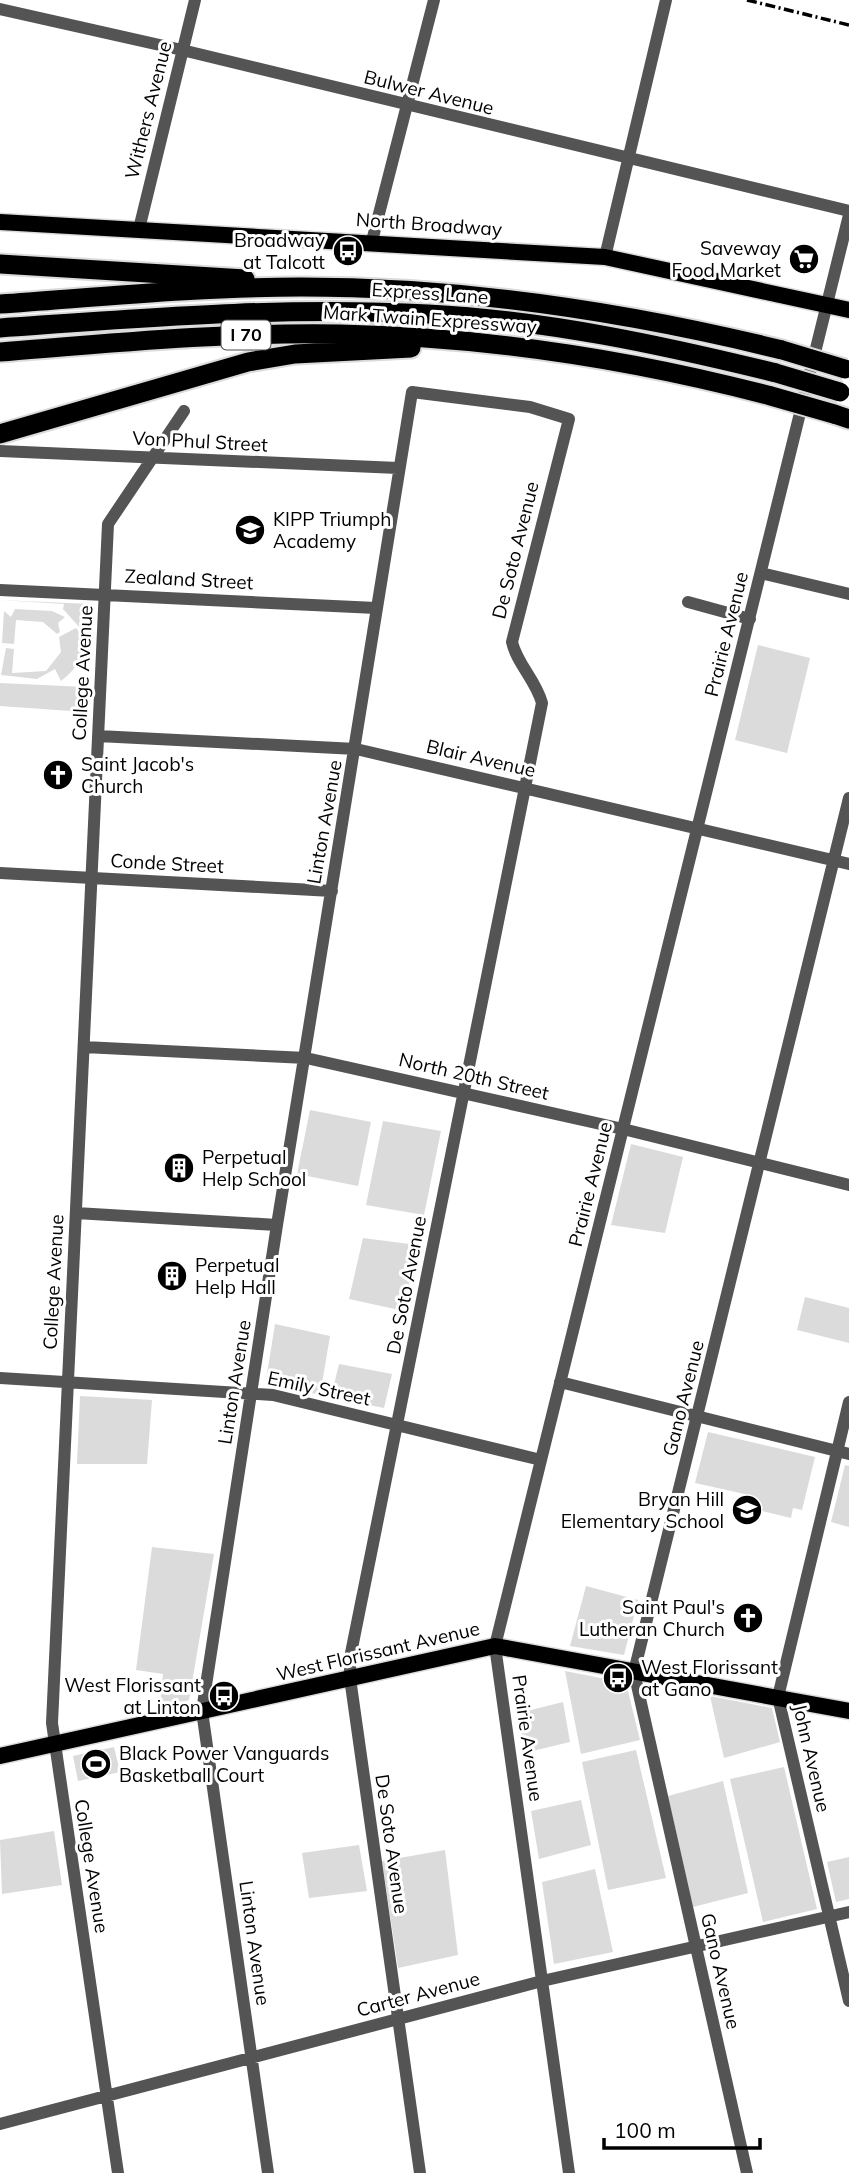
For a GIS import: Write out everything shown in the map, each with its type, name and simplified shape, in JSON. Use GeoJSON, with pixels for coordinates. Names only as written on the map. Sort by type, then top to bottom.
{"type":"FeatureCollection","features":[{"type":"Feature","properties":{"kind":"highway"},"geometry":{"type":"LineString","coordinates":[[0,264],[223,276],[302,287]]}},
{"type":"Feature","properties":{"kind":"highway","name":"Mark Twain Expressway"},"geometry":{"type":"LineString","coordinates":[[0,304],[205,290],[302,287],[421,291],[552,304],[653,320],[782,350],[847,369]]}},
{"type":"Feature","properties":{"kind":"highway","name":"Express Lane"},"geometry":{"type":"LineString","coordinates":[[0,328],[261,311],[430,314],[585,332],[687,351],[844,393]]}},
{"type":"Feature","properties":{"kind":"highway","name":"Mark Twain Expressway"},"geometry":{"type":"LineString","coordinates":[[0,352],[279,334],[378,335],[491,344],[657,369],[842,416]]}},
{"type":"Feature","properties":{"kind":"highway"},"geometry":{"type":"LineString","coordinates":[[0,434],[248,362],[306,353],[491,344]]}},
{"type":"Feature","properties":{"kind":"main road","name":"North Broadway"},"geometry":{"type":"LineString","coordinates":[[0,222],[605,257],[849,310]]}},
{"type":"Feature","properties":{"kind":"main road","name":"West Florissant Avenue"},"geometry":{"type":"LineString","coordinates":[[0,1756],[495,1646],[849,1711]]}},
{"type":"Feature","properties":{"kind":"street","name":"Withers Avenue"},"geometry":{"type":"LineString","coordinates":[[139,229],[195,0]]}},
{"type":"Feature","properties":{"kind":"street"},"geometry":{"type":"LineString","coordinates":[[372,242],[434,0]]}},
{"type":"Feature","properties":{"kind":"street"},"geometry":{"type":"LineString","coordinates":[[605,257],[666,0]]}},
{"type":"Feature","properties":{"kind":"street","name":"Bulwer Avenue"},"geometry":{"type":"LineString","coordinates":[[0,9],[183,50],[849,213]]}},
{"type":"Feature","properties":{"kind":"street","name":"Prairie Avenue"},"geometry":{"type":"LineString","coordinates":[[569,2173],[495,1646],[849,213]]}},
{"type":"Feature","properties":{"kind":"street","name":"Linton Avenue"},"geometry":{"type":"LineString","coordinates":[[268,2173],[202,1711],[277,1225],[356,749],[398,468],[412,391],[530,407],[569,419]]}},
{"type":"Feature","properties":{"kind":"street","name":"College Avenue"},"geometry":{"type":"LineString","coordinates":[[118,2173],[52,1723],[108,524],[184,411]]}},
{"type":"Feature","properties":{"kind":"street","name":"De Soto Avenue"},"geometry":{"type":"LineString","coordinates":[[420,2173],[350,1678],[350,1658],[542,703],[539,691],[514,652],[512,642],[569,419]]}},
{"type":"Feature","properties":{"kind":"street","name":"Von Phul Street"},"geometry":{"type":"LineString","coordinates":[[0,451],[398,468]]}},
{"type":"Feature","properties":{"kind":"street"},"geometry":{"type":"LineString","coordinates":[[761,573],[849,594]]}},
{"type":"Feature","properties":{"kind":"street","name":"Zealand Street"},"geometry":{"type":"LineString","coordinates":[[0,590],[376,608]]}},
{"type":"Feature","properties":{"kind":"street"},"geometry":{"type":"LineString","coordinates":[[688,602],[750,619]]}},
{"type":"Feature","properties":{"kind":"street","name":"Blair Avenue"},"geometry":{"type":"LineString","coordinates":[[98,736],[356,749],[849,864]]}},
{"type":"Feature","properties":{"kind":"street","name":"Gano Avenue"},"geometry":{"type":"LineString","coordinates":[[747,2173],[634,1672],[849,798]]}},
{"type":"Feature","properties":{"kind":"street","name":"Conde Street"},"geometry":{"type":"LineString","coordinates":[[0,873],[332,891]]}},
{"type":"Feature","properties":{"kind":"street","name":"North 20th Street"},"geometry":{"type":"LineString","coordinates":[[83,1047],[306,1058],[623,1129],[849,1185]]}},
{"type":"Feature","properties":{"kind":"street"},"geometry":{"type":"LineString","coordinates":[[76,1213],[277,1225]]}},
{"type":"Feature","properties":{"kind":"street","name":"Emily Street"},"geometry":{"type":"LineString","coordinates":[[0,1378],[273,1395],[541,1460]]}},
{"type":"Feature","properties":{"kind":"street"},"geometry":{"type":"LineString","coordinates":[[560,1382],[843,1453]]}},
{"type":"Feature","properties":{"kind":"street","name":"John Avenue"},"geometry":{"type":"LineString","coordinates":[[849,1402],[843,1453],[778,1697],[849,2000]]}},
{"type":"Feature","properties":{"kind":"street","name":"Carter Avenue"},"geometry":{"type":"LineString","coordinates":[[0,2124],[542,1981],[849,1912]]}},
{"type":"Feature","properties":{"kind":"shaded area"},"geometry":{"type":"Polygon","coordinates":[[[0,600],[90,604],[87,682],[88,632],[81,629],[63,609],[64,604],[0,600]]]}},
{"type":"Feature","properties":{"kind":"shaded area"},"geometry":{"type":"Polygon","coordinates":[[[15,609],[52,611],[65,617],[58,623],[60,632],[57,634],[43,622],[16,620],[14,644],[2,643],[4,611],[11,617],[15,609]]]}},
{"type":"Feature","properties":{"kind":"shaded area"},"geometry":{"type":"Polygon","coordinates":[[[76,628],[84,643],[83,650],[78,664],[61,681],[55,669],[37,679],[1,675],[6,648],[14,649],[12,673],[46,671],[61,652],[59,637],[76,628]]]}},
{"type":"Feature","properties":{"kind":"shaded area"},"geometry":{"type":"Polygon","coordinates":[[[758,645],[810,658],[787,753],[735,740],[758,645]]]}},
{"type":"Feature","properties":{"kind":"shaded area"},"geometry":{"type":"Polygon","coordinates":[[[0,683],[86,687],[85,712],[0,706],[0,683]]]}},
{"type":"Feature","properties":{"kind":"shaded area"},"geometry":{"type":"Polygon","coordinates":[[[310,1110],[371,1122],[358,1186],[297,1174],[310,1110]]]}},
{"type":"Feature","properties":{"kind":"shaded area"},"geometry":{"type":"Polygon","coordinates":[[[383,1121],[441,1131],[424,1215],[366,1205],[383,1121]]]}},
{"type":"Feature","properties":{"kind":"shaded area"},"geometry":{"type":"Polygon","coordinates":[[[631,1144],[683,1157],[665,1233],[611,1225],[631,1144]]]}},
{"type":"Feature","properties":{"kind":"shaded area"},"geometry":{"type":"Polygon","coordinates":[[[363,1238],[417,1245],[404,1311],[349,1299],[363,1238]]]}},
{"type":"Feature","properties":{"kind":"shaded area"},"geometry":{"type":"Polygon","coordinates":[[[805,1297],[849,1308],[849,1343],[797,1330],[805,1297]]]}},
{"type":"Feature","properties":{"kind":"shaded area"},"geometry":{"type":"Polygon","coordinates":[[[275,1324],[330,1336],[320,1395],[266,1380],[275,1324]]]}},
{"type":"Feature","properties":{"kind":"shaded area"},"geometry":{"type":"Polygon","coordinates":[[[339,1364],[392,1374],[384,1408],[331,1397],[339,1364]]]}},
{"type":"Feature","properties":{"kind":"shaded area"},"geometry":{"type":"Polygon","coordinates":[[[80,1396],[152,1400],[147,1464],[77,1464],[80,1396]]]}},
{"type":"Feature","properties":{"kind":"shaded area"},"geometry":{"type":"Polygon","coordinates":[[[708,1432],[815,1457],[802,1510],[793,1508],[791,1518],[746,1507],[749,1495],[695,1483],[708,1432]]]}},
{"type":"Feature","properties":{"kind":"shaded area"},"geometry":{"type":"Polygon","coordinates":[[[845,1465],[849,1466],[849,1527],[831,1522],[845,1465]]]}},
{"type":"Feature","properties":{"kind":"shaded area"},"geometry":{"type":"Polygon","coordinates":[[[152,1547],[214,1554],[189,1700],[160,1708],[163,1674],[136,1670],[152,1547]]]}},
{"type":"Feature","properties":{"kind":"shaded area"},"geometry":{"type":"Polygon","coordinates":[[[586,1586],[638,1600],[624,1655],[570,1646],[586,1586]]]}},
{"type":"Feature","properties":{"kind":"shaded area"},"geometry":{"type":"Polygon","coordinates":[[[565,1671],[626,1683],[640,1740],[581,1754],[565,1671]]]}},
{"type":"Feature","properties":{"kind":"shaded area"},"geometry":{"type":"Polygon","coordinates":[[[710,1696],[772,1708],[780,1742],[724,1758],[710,1696]]]}},
{"type":"Feature","properties":{"kind":"shaded area"},"geometry":{"type":"Polygon","coordinates":[[[563,1702],[570,1742],[524,1753],[519,1713],[563,1702]]]}},
{"type":"Feature","properties":{"kind":"shaded area","name":"Black Power Vanguards Basketball Court"},"geometry":{"type":"Polygon","coordinates":[[[114,1747],[120,1772],[78,1781],[73,1756],[114,1747]]]}},
{"type":"Feature","properties":{"kind":"shaded area"},"geometry":{"type":"Polygon","coordinates":[[[636,1750],[666,1878],[608,1890],[582,1762],[636,1750]]]}},
{"type":"Feature","properties":{"kind":"shaded area"},"geometry":{"type":"Polygon","coordinates":[[[784,1767],[817,1909],[763,1922],[730,1779],[784,1767]]]}},
{"type":"Feature","properties":{"kind":"shaded area"},"geometry":{"type":"Polygon","coordinates":[[[723,1781],[748,1893],[693,1907],[668,1796],[723,1781]]]}},
{"type":"Feature","properties":{"kind":"shaded area"},"geometry":{"type":"Polygon","coordinates":[[[581,1800],[591,1845],[539,1859],[531,1811],[581,1800]]]}},
{"type":"Feature","properties":{"kind":"shaded area"},"geometry":{"type":"Polygon","coordinates":[[[54,1831],[62,1885],[2,1894],[0,1840],[54,1831]]]}},
{"type":"Feature","properties":{"kind":"shaded area"},"geometry":{"type":"Polygon","coordinates":[[[359,1845],[367,1891],[309,1898],[302,1853],[359,1845]]]}},
{"type":"Feature","properties":{"kind":"shaded area"},"geometry":{"type":"Polygon","coordinates":[[[445,1850],[458,1955],[398,1968],[382,1861],[445,1850]]]}},
{"type":"Feature","properties":{"kind":"shaded area"},"geometry":{"type":"Polygon","coordinates":[[[849,1857],[849,1899],[836,1902],[827,1862],[849,1857]]]}},
{"type":"Feature","properties":{"kind":"shaded area"},"geometry":{"type":"Polygon","coordinates":[[[595,1869],[613,1952],[554,1964],[542,1882],[595,1869]]]}},
{"type":"Feature","properties":{"kind":"railway"},"geometry":{"type":"LineString","coordinates":[[747,0],[849,25]]}},
{"type":"Feature","properties":{"kind":"place","name":"Broadway at Talcott"},"geometry":{"type":"Point","coordinates":[348,251]}},
{"type":"Feature","properties":{"kind":"place","name":"Saveway Food Market"},"geometry":{"type":"Point","coordinates":[804,259]}},
{"type":"Feature","properties":{"kind":"place","name":"KIPP Triumph Academy"},"geometry":{"type":"Point","coordinates":[250,530]}},
{"type":"Feature","properties":{"kind":"place","name":"Saint Jacob's Church"},"geometry":{"type":"Point","coordinates":[58,775]}},
{"type":"Feature","properties":{"kind":"place","name":"Perpetual Help School"},"geometry":{"type":"Point","coordinates":[179,1168]}},
{"type":"Feature","properties":{"kind":"place","name":"Perpetual Help Hall"},"geometry":{"type":"Point","coordinates":[172,1276]}},
{"type":"Feature","properties":{"kind":"place","name":"Bryan Hill Elementary School"},"geometry":{"type":"Point","coordinates":[747,1510]}},
{"type":"Feature","properties":{"kind":"place","name":"Saint Paul's Lutheran Church"},"geometry":{"type":"Point","coordinates":[748,1618]}},
{"type":"Feature","properties":{"kind":"place","name":"West Florissant at Gano"},"geometry":{"type":"Point","coordinates":[618,1678]}},
{"type":"Feature","properties":{"kind":"place","name":"West Florissant at Linton"},"geometry":{"type":"Point","coordinates":[224,1696]}},
{"type":"Feature","properties":{"kind":"place","name":"Black Power Vanguards Basketball Court"},"geometry":{"type":"Point","coordinates":[96,1764]}}]}
